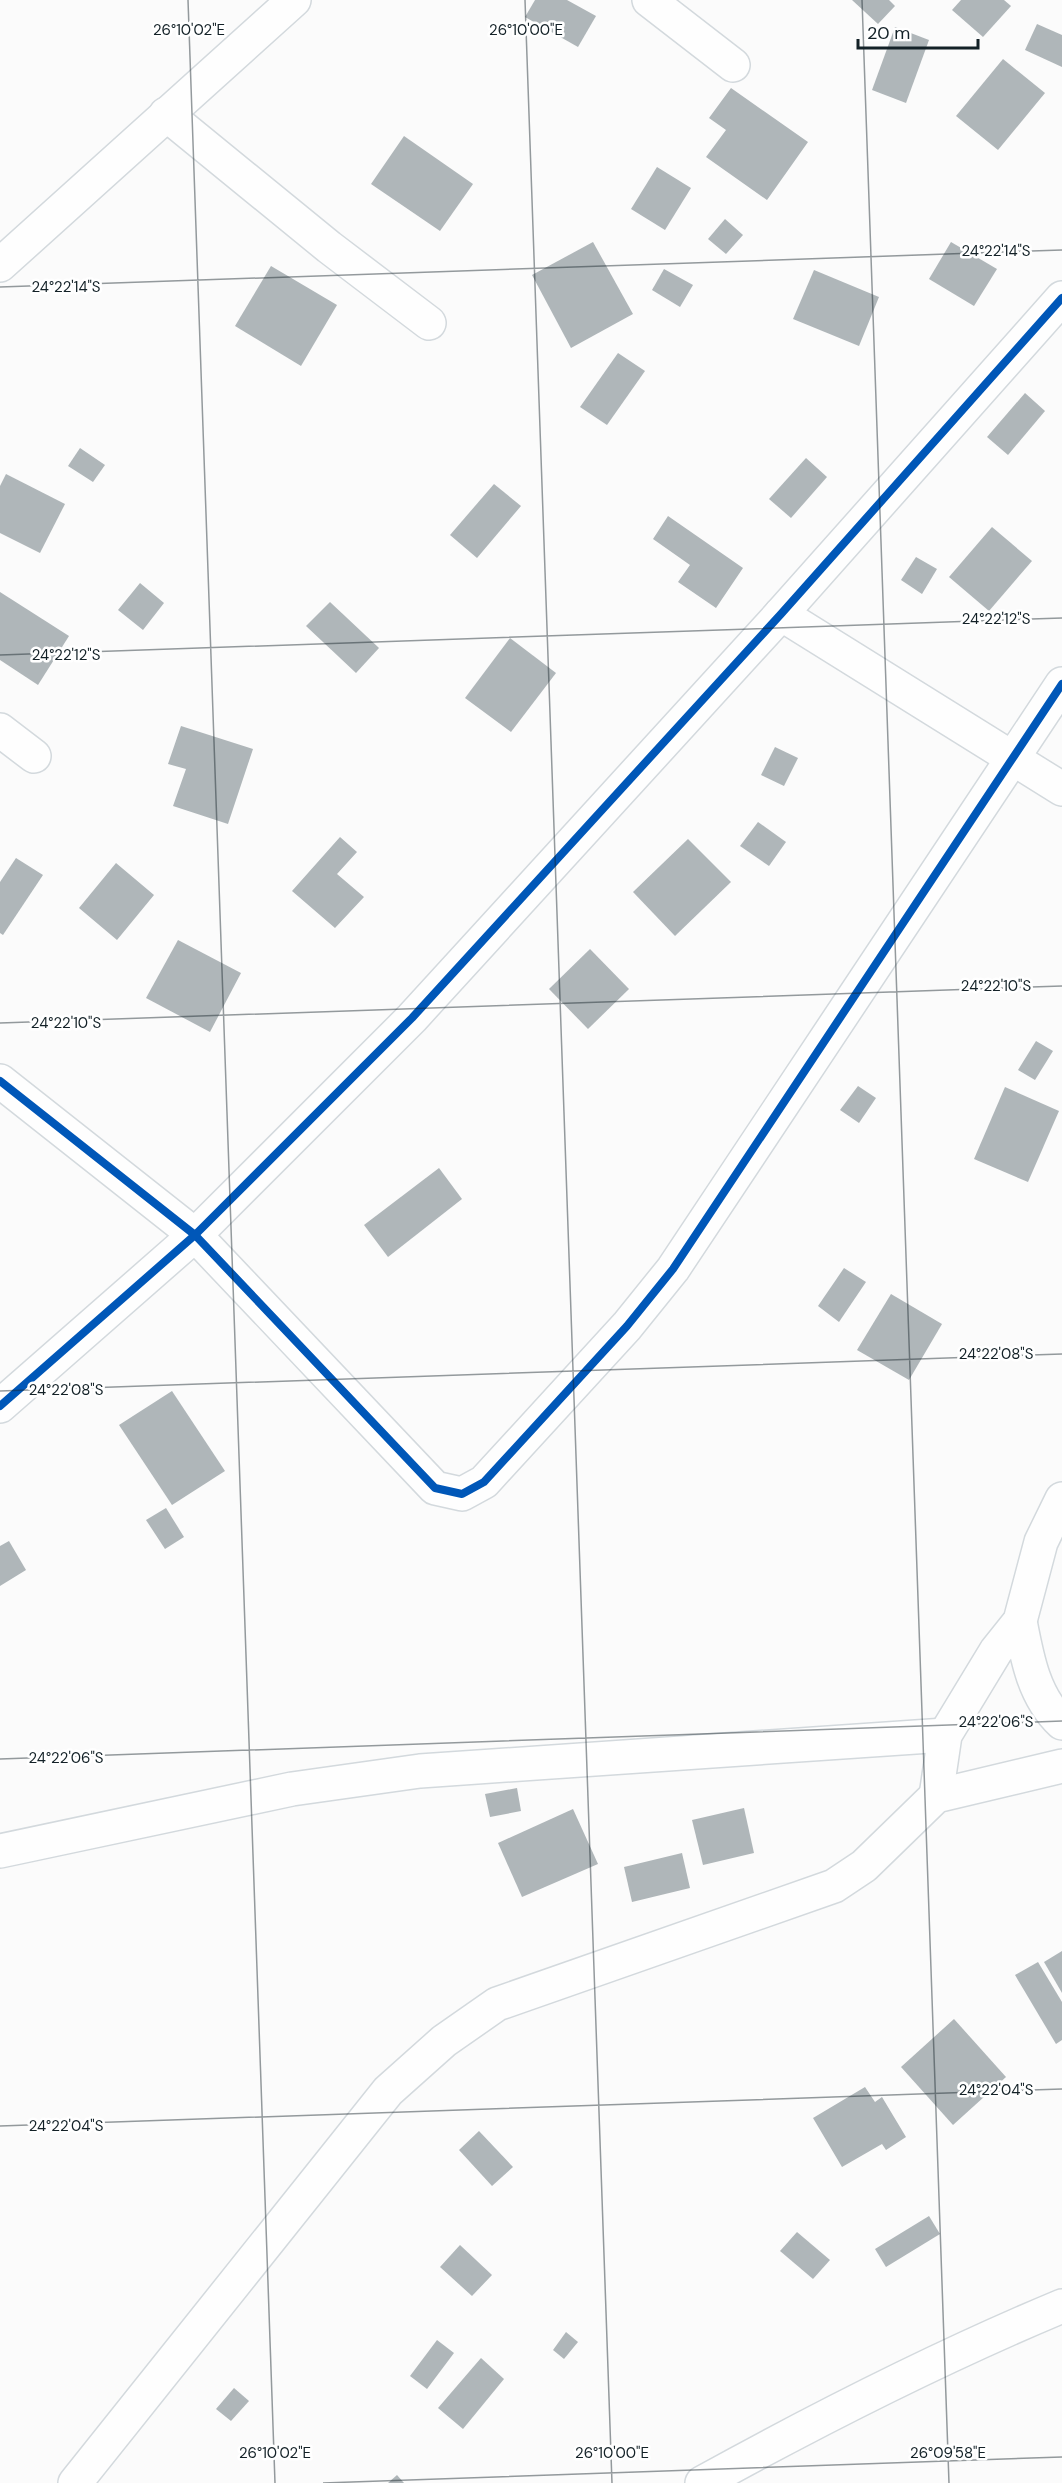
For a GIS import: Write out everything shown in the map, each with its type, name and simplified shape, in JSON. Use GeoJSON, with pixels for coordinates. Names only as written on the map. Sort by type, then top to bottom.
{"type":"FeatureCollection","features":[{"type":"Feature","properties":{"kind":"street"},"geometry":{"type":"LineString","coordinates":[[0,265],[294,0]]}},
{"type":"Feature","properties":{"kind":"street"},"geometry":{"type":"LineString","coordinates":[[649,0],[733,64]]}},
{"type":"Feature","properties":{"kind":"street"},"geometry":{"type":"LineString","coordinates":[[166,114],[320,240],[429,323]]}},
{"type":"Feature","properties":{"kind":"street"},"geometry":{"type":"LineString","coordinates":[[0,1406],[195,1235],[412,1018],[781,614],[1062,298]]}},
{"type":"Feature","properties":{"kind":"street"},"geometry":{"type":"LineString","coordinates":[[781,614],[1010,759],[1062,789]]}},
{"type":"Feature","properties":{"kind":"street"},"geometry":{"type":"LineString","coordinates":[[0,1082],[195,1235],[435,1488],[462,1494],[484,1482],[627,1326],[673,1269],[1062,684]]}},
{"type":"Feature","properties":{"kind":"street"},"geometry":{"type":"LineString","coordinates":[[0,730],[34,756]]}},
{"type":"Feature","properties":{"kind":"street"},"geometry":{"type":"LineString","coordinates":[[936,1796],[945,1735],[996,1651],[1020,1621],[1041,1542],[1062,1499]]}},
{"type":"Feature","properties":{"kind":"street"},"geometry":{"type":"LineString","coordinates":[[1020,1621],[1029,1666],[1050,1712],[1062,1724]]}},
{"type":"Feature","properties":{"kind":"street"},"geometry":{"type":"LineString","coordinates":[[0,1851],[292,1789],[398,1773],[945,1735]]}},
{"type":"Feature","properties":{"kind":"street"},"geometry":{"type":"LineString","coordinates":[[75,2483],[388,2091],[444,2041],[497,2004],[834,1886],[864,1866],[936,1796],[1062,1766]]}},
{"type":"Feature","properties":{"kind":"street"},"geometry":{"type":"LineString","coordinates":[[702,2483],[763,2449],[1016,2325],[1062,2306]]}},
{"type":"Feature","properties":{"kind":"building"},"geometry":{"type":"Polygon","coordinates":[[[535,0],[567,0],[596,16],[578,47],[525,17],[535,0]]]}},
{"type":"Feature","properties":{"kind":"building"},"geometry":{"type":"Polygon","coordinates":[[[852,0],[889,0],[895,6],[878,24],[852,0]]]}},
{"type":"Feature","properties":{"kind":"building"},"geometry":{"type":"Polygon","coordinates":[[[961,0],[1004,0],[1011,6],[983,37],[952,10],[961,0]]]}},
{"type":"Feature","properties":{"kind":"building"},"geometry":{"type":"Polygon","coordinates":[[[1037,24],[1062,35],[1062,67],[1025,50],[1037,24]]]}},
{"type":"Feature","properties":{"kind":"building"},"geometry":{"type":"Polygon","coordinates":[[[895,27],[929,40],[906,103],[872,90],[895,27]]]}},
{"type":"Feature","properties":{"kind":"building"},"geometry":{"type":"Polygon","coordinates":[[[1003,59],[1045,93],[998,150],[956,116],[1003,59]]]}},
{"type":"Feature","properties":{"kind":"building"},"geometry":{"type":"Polygon","coordinates":[[[731,88],[808,142],[767,200],[706,157],[726,130],[709,118],[731,88]]]}},
{"type":"Feature","properties":{"kind":"building"},"geometry":{"type":"Polygon","coordinates":[[[404,136],[473,184],[440,231],[371,184],[404,136]]]}},
{"type":"Feature","properties":{"kind":"building"},"geometry":{"type":"Polygon","coordinates":[[[657,167],[691,188],[665,230],[631,209],[657,167]]]}},
{"type":"Feature","properties":{"kind":"building"},"geometry":{"type":"Polygon","coordinates":[[[725,219],[743,235],[726,254],[708,239],[725,219]]]}},
{"type":"Feature","properties":{"kind":"building"},"geometry":{"type":"Polygon","coordinates":[[[593,242],[633,314],[571,348],[532,275],[593,242]]]}},
{"type":"Feature","properties":{"kind":"building"},"geometry":{"type":"Polygon","coordinates":[[[951,242],[997,269],[974,306],[929,279],[951,242]]]}},
{"type":"Feature","properties":{"kind":"building"},"geometry":{"type":"Polygon","coordinates":[[[271,266],[337,305],[301,366],[235,326],[271,266]]]}},
{"type":"Feature","properties":{"kind":"building"},"geometry":{"type":"Polygon","coordinates":[[[664,269],[693,285],[680,307],[652,290],[664,269]]]}},
{"type":"Feature","properties":{"kind":"building"},"geometry":{"type":"Polygon","coordinates":[[[814,270],[879,297],[859,346],[793,319],[814,270]]]}},
{"type":"Feature","properties":{"kind":"building"},"geometry":{"type":"Polygon","coordinates":[[[618,353],[645,371],[607,425],[580,407],[618,353]]]}},
{"type":"Feature","properties":{"kind":"building"},"geometry":{"type":"Polygon","coordinates":[[[1025,393],[1045,411],[1008,455],[987,437],[1025,393]]]}},
{"type":"Feature","properties":{"kind":"building"},"geometry":{"type":"Polygon","coordinates":[[[80,448],[105,465],[93,482],[68,466],[80,448]]]}},
{"type":"Feature","properties":{"kind":"building"},"geometry":{"type":"Polygon","coordinates":[[[806,458],[827,477],[791,518],[769,499],[806,458]]]}},
{"type":"Feature","properties":{"kind":"building"},"geometry":{"type":"Polygon","coordinates":[[[6,474],[65,504],[40,553],[0,533],[0,486],[6,474]]]}},
{"type":"Feature","properties":{"kind":"building"},"geometry":{"type":"Polygon","coordinates":[[[494,484],[521,506],[477,558],[450,535],[494,484]]]}},
{"type":"Feature","properties":{"kind":"building"},"geometry":{"type":"Polygon","coordinates":[[[668,516],[743,568],[716,608],[678,582],[690,565],[653,539],[668,516]]]}},
{"type":"Feature","properties":{"kind":"building"},"geometry":{"type":"Polygon","coordinates":[[[992,527],[1032,561],[989,611],[949,577],[992,527]]]}},
{"type":"Feature","properties":{"kind":"building"},"geometry":{"type":"Polygon","coordinates":[[[916,557],[937,569],[922,594],[901,580],[916,557]]]}},
{"type":"Feature","properties":{"kind":"building"},"geometry":{"type":"Polygon","coordinates":[[[140,583],[164,603],[143,630],[118,610],[140,583]]]}},
{"type":"Feature","properties":{"kind":"building"},"geometry":{"type":"Polygon","coordinates":[[[0,592],[69,636],[38,685],[0,660],[0,592]]]}},
{"type":"Feature","properties":{"kind":"building"},"geometry":{"type":"Polygon","coordinates":[[[330,602],[379,648],[356,673],[306,626],[330,602]]]}},
{"type":"Feature","properties":{"kind":"building"},"geometry":{"type":"Polygon","coordinates":[[[510,638],[556,673],[511,732],[465,698],[510,638]]]}},
{"type":"Feature","properties":{"kind":"building"},"geometry":{"type":"Polygon","coordinates":[[[181,726],[253,749],[228,824],[173,806],[186,769],[168,764],[181,726]]]}},
{"type":"Feature","properties":{"kind":"building"},"geometry":{"type":"Polygon","coordinates":[[[775,747],[798,758],[784,786],[761,775],[775,747]]]}},
{"type":"Feature","properties":{"kind":"building"},"geometry":{"type":"Polygon","coordinates":[[[758,822],[786,842],[769,866],[740,846],[758,822]]]}},
{"type":"Feature","properties":{"kind":"building"},"geometry":{"type":"Polygon","coordinates":[[[340,837],[357,852],[337,874],[364,897],[335,928],[292,891],[340,837]]]}},
{"type":"Feature","properties":{"kind":"building"},"geometry":{"type":"Polygon","coordinates":[[[688,839],[731,882],[675,936],[633,892],[688,839]]]}},
{"type":"Feature","properties":{"kind":"building"},"geometry":{"type":"Polygon","coordinates":[[[16,858],[43,875],[3,935],[0,933],[0,882],[16,858]]]}},
{"type":"Feature","properties":{"kind":"building"},"geometry":{"type":"Polygon","coordinates":[[[116,863],[154,895],[117,940],[79,908],[116,863]]]}},
{"type":"Feature","properties":{"kind":"building"},"geometry":{"type":"Polygon","coordinates":[[[178,940],[241,973],[210,1032],[146,998],[178,940]]]}},
{"type":"Feature","properties":{"kind":"building"},"geometry":{"type":"Polygon","coordinates":[[[590,949],[629,989],[588,1029],[549,989],[590,949]]]}},
{"type":"Feature","properties":{"kind":"building"},"geometry":{"type":"Polygon","coordinates":[[[1036,1041],[1053,1051],[1035,1080],[1018,1070],[1036,1041]]]}},
{"type":"Feature","properties":{"kind":"building"},"geometry":{"type":"Polygon","coordinates":[[[858,1086],[876,1098],[859,1123],[840,1110],[858,1086]]]}},
{"type":"Feature","properties":{"kind":"building"},"geometry":{"type":"Polygon","coordinates":[[[1005,1087],[1059,1111],[1028,1182],[974,1159],[1005,1087]]]}},
{"type":"Feature","properties":{"kind":"building"},"geometry":{"type":"Polygon","coordinates":[[[439,1168],[462,1199],[388,1257],[364,1225],[439,1168]]]}},
{"type":"Feature","properties":{"kind":"building"},"geometry":{"type":"Polygon","coordinates":[[[844,1268],[866,1282],[839,1322],[818,1306],[844,1268]]]}},
{"type":"Feature","properties":{"kind":"building"},"geometry":{"type":"Polygon","coordinates":[[[891,1294],[942,1324],[909,1380],[857,1350],[891,1294]]]}},
{"type":"Feature","properties":{"kind":"building"},"geometry":{"type":"Polygon","coordinates":[[[172,1391],[225,1471],[172,1505],[119,1425],[172,1391]]]}},
{"type":"Feature","properties":{"kind":"building"},"geometry":{"type":"Polygon","coordinates":[[[166,1508],[184,1537],[165,1549],[146,1520],[166,1508]]]}},
{"type":"Feature","properties":{"kind":"building"},"geometry":{"type":"Polygon","coordinates":[[[9,1541],[26,1570],[0,1586],[0,1546],[9,1541]]]}},
{"type":"Feature","properties":{"kind":"building"},"geometry":{"type":"Polygon","coordinates":[[[517,1788],[521,1811],[490,1817],[485,1794],[517,1788]]]}},
{"type":"Feature","properties":{"kind":"building"},"geometry":{"type":"Polygon","coordinates":[[[744,1808],[754,1853],[703,1865],[692,1820],[744,1808]]]}},
{"type":"Feature","properties":{"kind":"building"},"geometry":{"type":"Polygon","coordinates":[[[573,1809],[598,1864],[522,1897],[498,1843],[573,1809]]]}},
{"type":"Feature","properties":{"kind":"building"},"geometry":{"type":"Polygon","coordinates":[[[682,1853],[690,1888],[632,1902],[624,1867],[682,1853]]]}},
{"type":"Feature","properties":{"kind":"building"},"geometry":{"type":"Polygon","coordinates":[[[1062,1951],[1062,1993],[1044,1962],[1062,1951]]]}},
{"type":"Feature","properties":{"kind":"building"},"geometry":{"type":"Polygon","coordinates":[[[1038,1962],[1062,2002],[1062,2040],[1056,2044],[1015,1975],[1038,1962]]]}},
{"type":"Feature","properties":{"kind":"building"},"geometry":{"type":"Polygon","coordinates":[[[954,2019],[1006,2077],[953,2125],[901,2067],[954,2019]]]}},
{"type":"Feature","properties":{"kind":"building"},"geometry":{"type":"Polygon","coordinates":[[[865,2087],[875,2102],[882,2097],[906,2137],[886,2150],[882,2144],[842,2167],[813,2118],[865,2087]]]}},
{"type":"Feature","properties":{"kind":"building"},"geometry":{"type":"Polygon","coordinates":[[[479,2131],[513,2167],[492,2186],[459,2150],[479,2131]]]}},
{"type":"Feature","properties":{"kind":"building"},"geometry":{"type":"Polygon","coordinates":[[[929,2216],[940,2234],[886,2267],[875,2249],[929,2216]]]}},
{"type":"Feature","properties":{"kind":"building"},"geometry":{"type":"Polygon","coordinates":[[[797,2232],[830,2260],[813,2279],[780,2251],[797,2232]]]}},
{"type":"Feature","properties":{"kind":"building"},"geometry":{"type":"Polygon","coordinates":[[[460,2245],[492,2275],[472,2296],[440,2267],[460,2245]]]}},
{"type":"Feature","properties":{"kind":"building"},"geometry":{"type":"Polygon","coordinates":[[[566,2332],[578,2342],[564,2359],[553,2350],[566,2332]]]}},
{"type":"Feature","properties":{"kind":"building"},"geometry":{"type":"Polygon","coordinates":[[[437,2340],[454,2353],[427,2389],[410,2376],[437,2340]]]}},
{"type":"Feature","properties":{"kind":"building"},"geometry":{"type":"Polygon","coordinates":[[[481,2358],[504,2379],[463,2429],[438,2408],[481,2358]]]}},
{"type":"Feature","properties":{"kind":"building"},"geometry":{"type":"Polygon","coordinates":[[[234,2388],[249,2401],[231,2421],[216,2409],[234,2388]]]}},
{"type":"Feature","properties":{"kind":"building"},"geometry":{"type":"Polygon","coordinates":[[[397,2475],[404,2483],[388,2483],[397,2475]]]}},
{"type":"Feature","properties":{"kind":"cycle path"},"geometry":{"type":"LineString","coordinates":[[0,1406],[195,1235],[412,1018],[781,614],[1062,298]]}},
{"type":"Feature","properties":{"kind":"cycle path"},"geometry":{"type":"LineString","coordinates":[[0,1081],[195,1235],[435,1488],[462,1494],[484,1482],[627,1326],[673,1269],[1062,684]]}}]}
